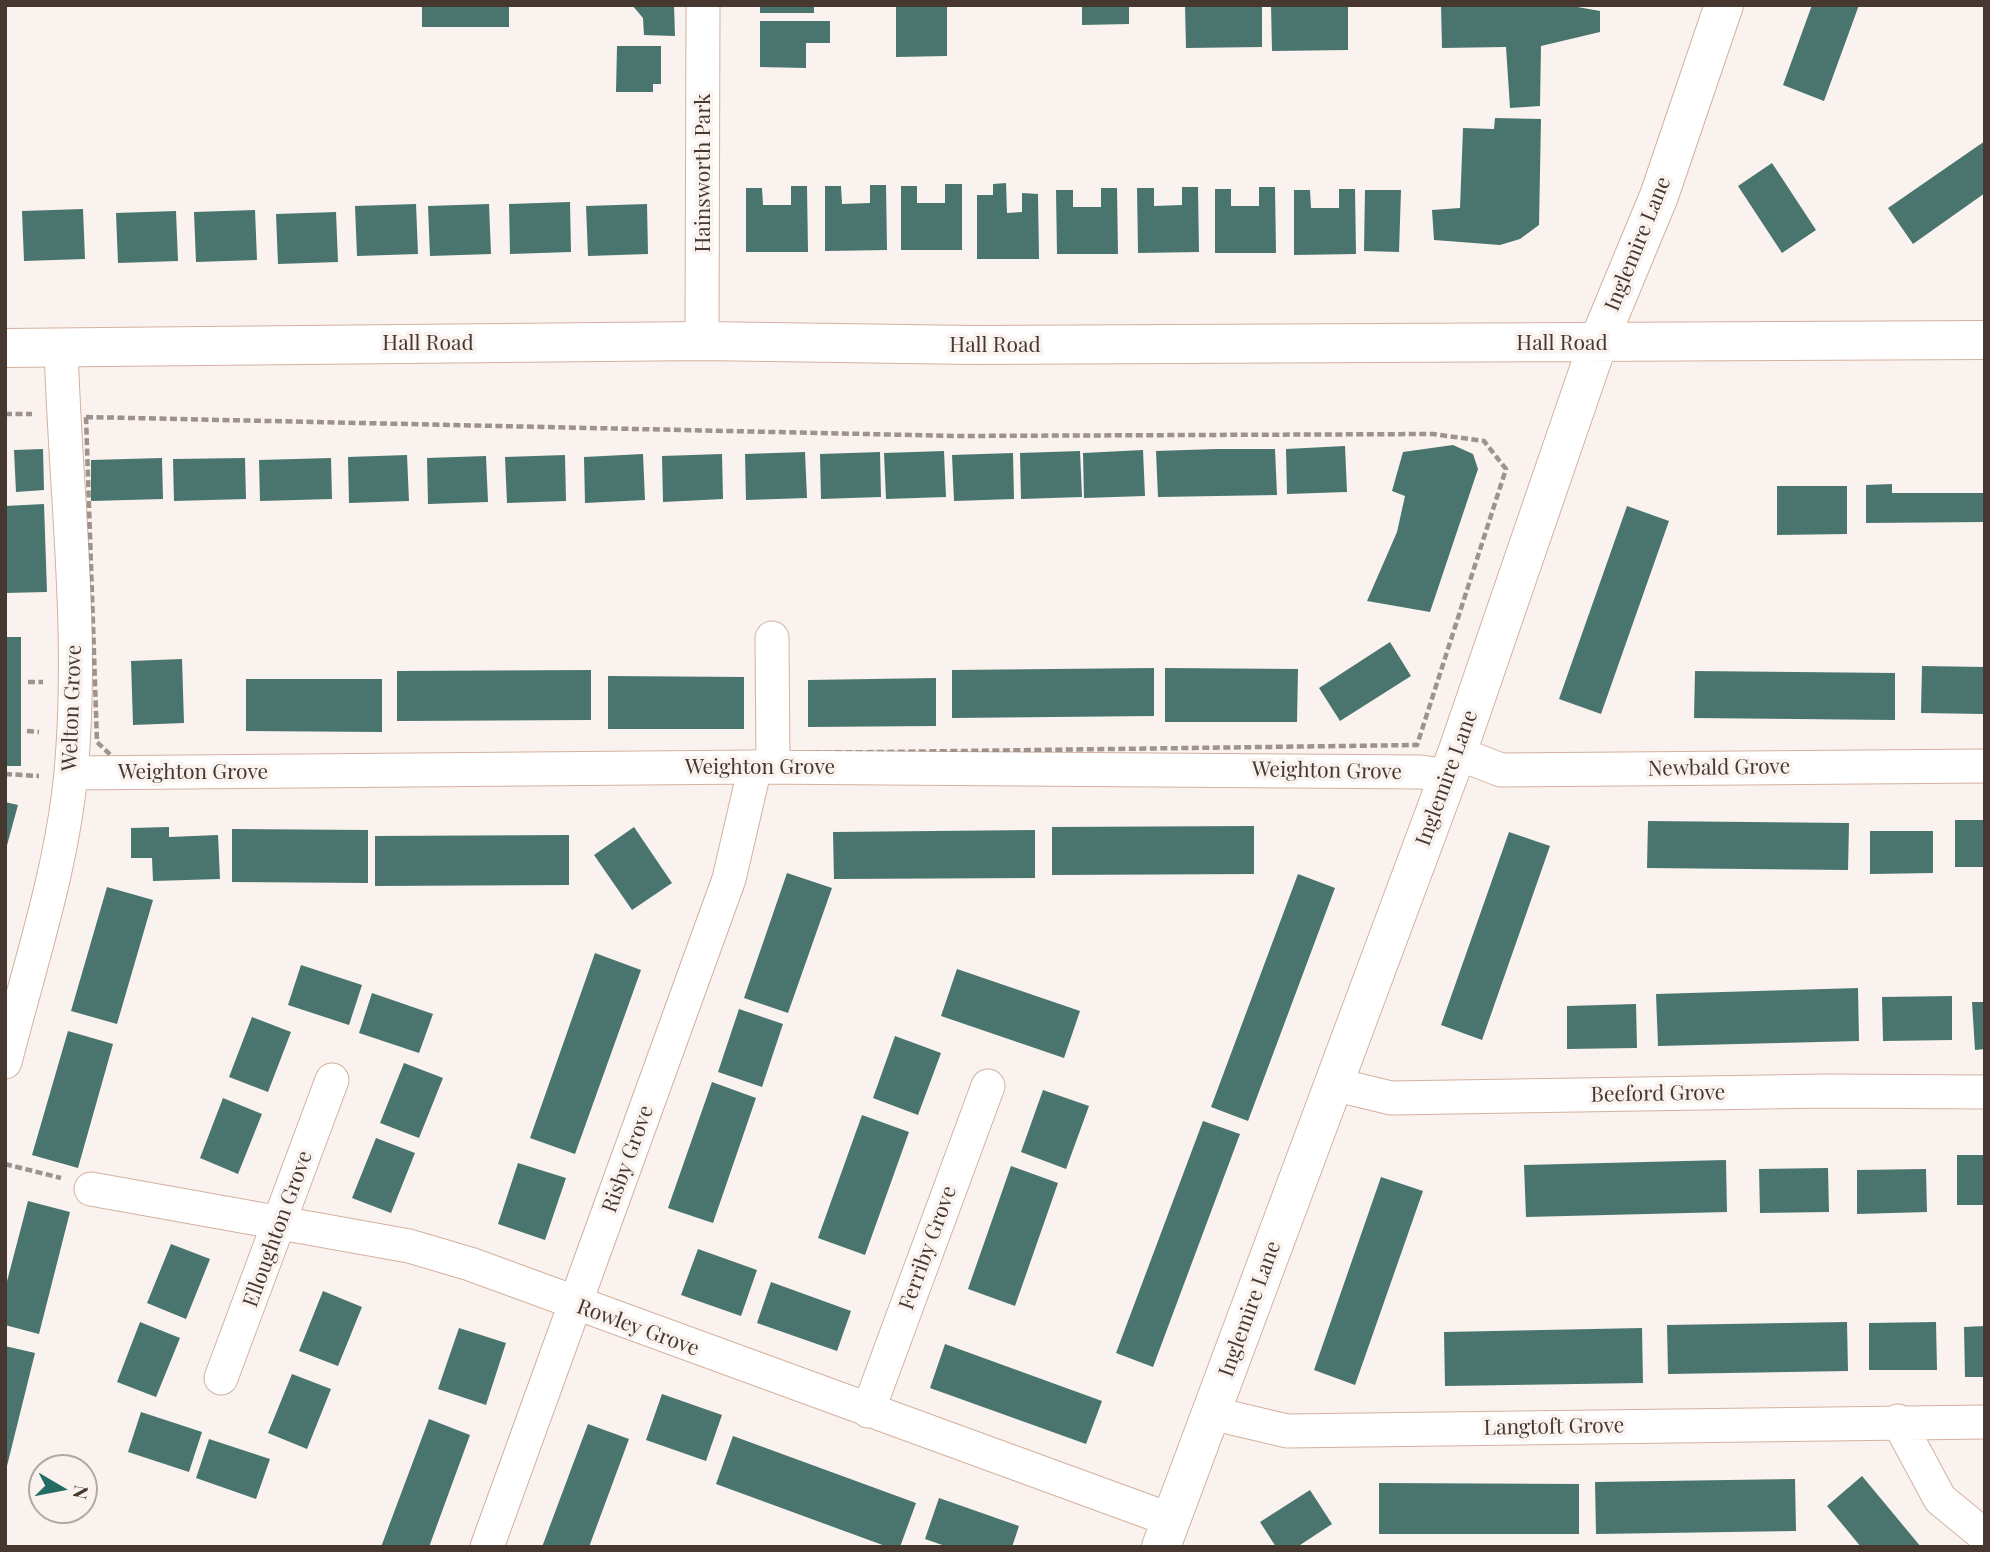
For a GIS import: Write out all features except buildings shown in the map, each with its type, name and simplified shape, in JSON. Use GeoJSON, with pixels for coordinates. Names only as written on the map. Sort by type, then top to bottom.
{"type":"FeatureCollection","features":[{"type":"Feature","properties":{"kind":"street","name":"Hainsworth Park"},"geometry":{"type":"LineString","coordinates":[[702,341],[703,5]]}},
{"type":"Feature","properties":{"kind":"street","name":"Inglemire Lane"},"geometry":{"type":"LineString","coordinates":[[1166,1533],[1453,765],[1598,343],[1659,196],[1724,5]]}},
{"type":"Feature","properties":{"kind":"street","name":"Hall Road"},"geometry":{"type":"LineString","coordinates":[[5,348],[702,341],[974,345],[1985,340]]}},
{"type":"Feature","properties":{"kind":"street","name":"Welton Grove"},"geometry":{"type":"LineString","coordinates":[[5,1062],[61,840],[61,774],[77,672],[61,346]]}},
{"type":"Feature","properties":{"kind":"street","name":"Risby Grove"},"geometry":{"type":"LineString","coordinates":[[487,1547],[729,879],[764,767],[772,638]]}},
{"type":"Feature","properties":{"kind":"street","name":"Newbald Grove"},"geometry":{"type":"LineString","coordinates":[[1453,765],[1502,770],[1985,766]]}},
{"type":"Feature","properties":{"kind":"street","name":"Weighton Grove"},"geometry":{"type":"LineString","coordinates":[[61,774],[764,767],[1421,772],[1453,765]]}},
{"type":"Feature","properties":{"kind":"street","name":"Elloughton Grove"},"geometry":{"type":"LineString","coordinates":[[221,1378],[281,1224],[332,1080]]}},
{"type":"Feature","properties":{"kind":"street","name":"Beeford Grove"},"geometry":{"type":"LineString","coordinates":[[1333,1084],[1391,1098],[1827,1091],[1985,1092]]}},
{"type":"Feature","properties":{"kind":"street","name":"Ferriby Grove"},"geometry":{"type":"LineString","coordinates":[[867,1411],[988,1086]]}},
{"type":"Feature","properties":{"kind":"street","name":"Rowley Grove"},"geometry":{"type":"LineString","coordinates":[[91,1189],[409,1246],[470,1264],[867,1411],[1166,1533]]}},
{"type":"Feature","properties":{"kind":"street","name":"Langtoft Grove"},"geometry":{"type":"LineString","coordinates":[[1211,1413],[1287,1431],[1898,1421],[1985,1422]]}},
{"type":"Feature","properties":{"kind":"street"},"geometry":{"type":"LineString","coordinates":[[1898,1421],[1940,1499],[1985,1536]]}},
{"type":"Feature","properties":{"kind":"path"},"geometry":{"type":"LineString","coordinates":[[86,418],[957,436],[1433,434],[1484,441],[1506,469],[1418,745],[118,762],[97,742],[86,418]]}},
{"type":"Feature","properties":{"kind":"path"},"geometry":{"type":"LineString","coordinates":[[5,774],[61,774]]}},
{"type":"Feature","properties":{"kind":"path"},"geometry":{"type":"LineString","coordinates":[[5,1164],[91,1189]]}}]}
